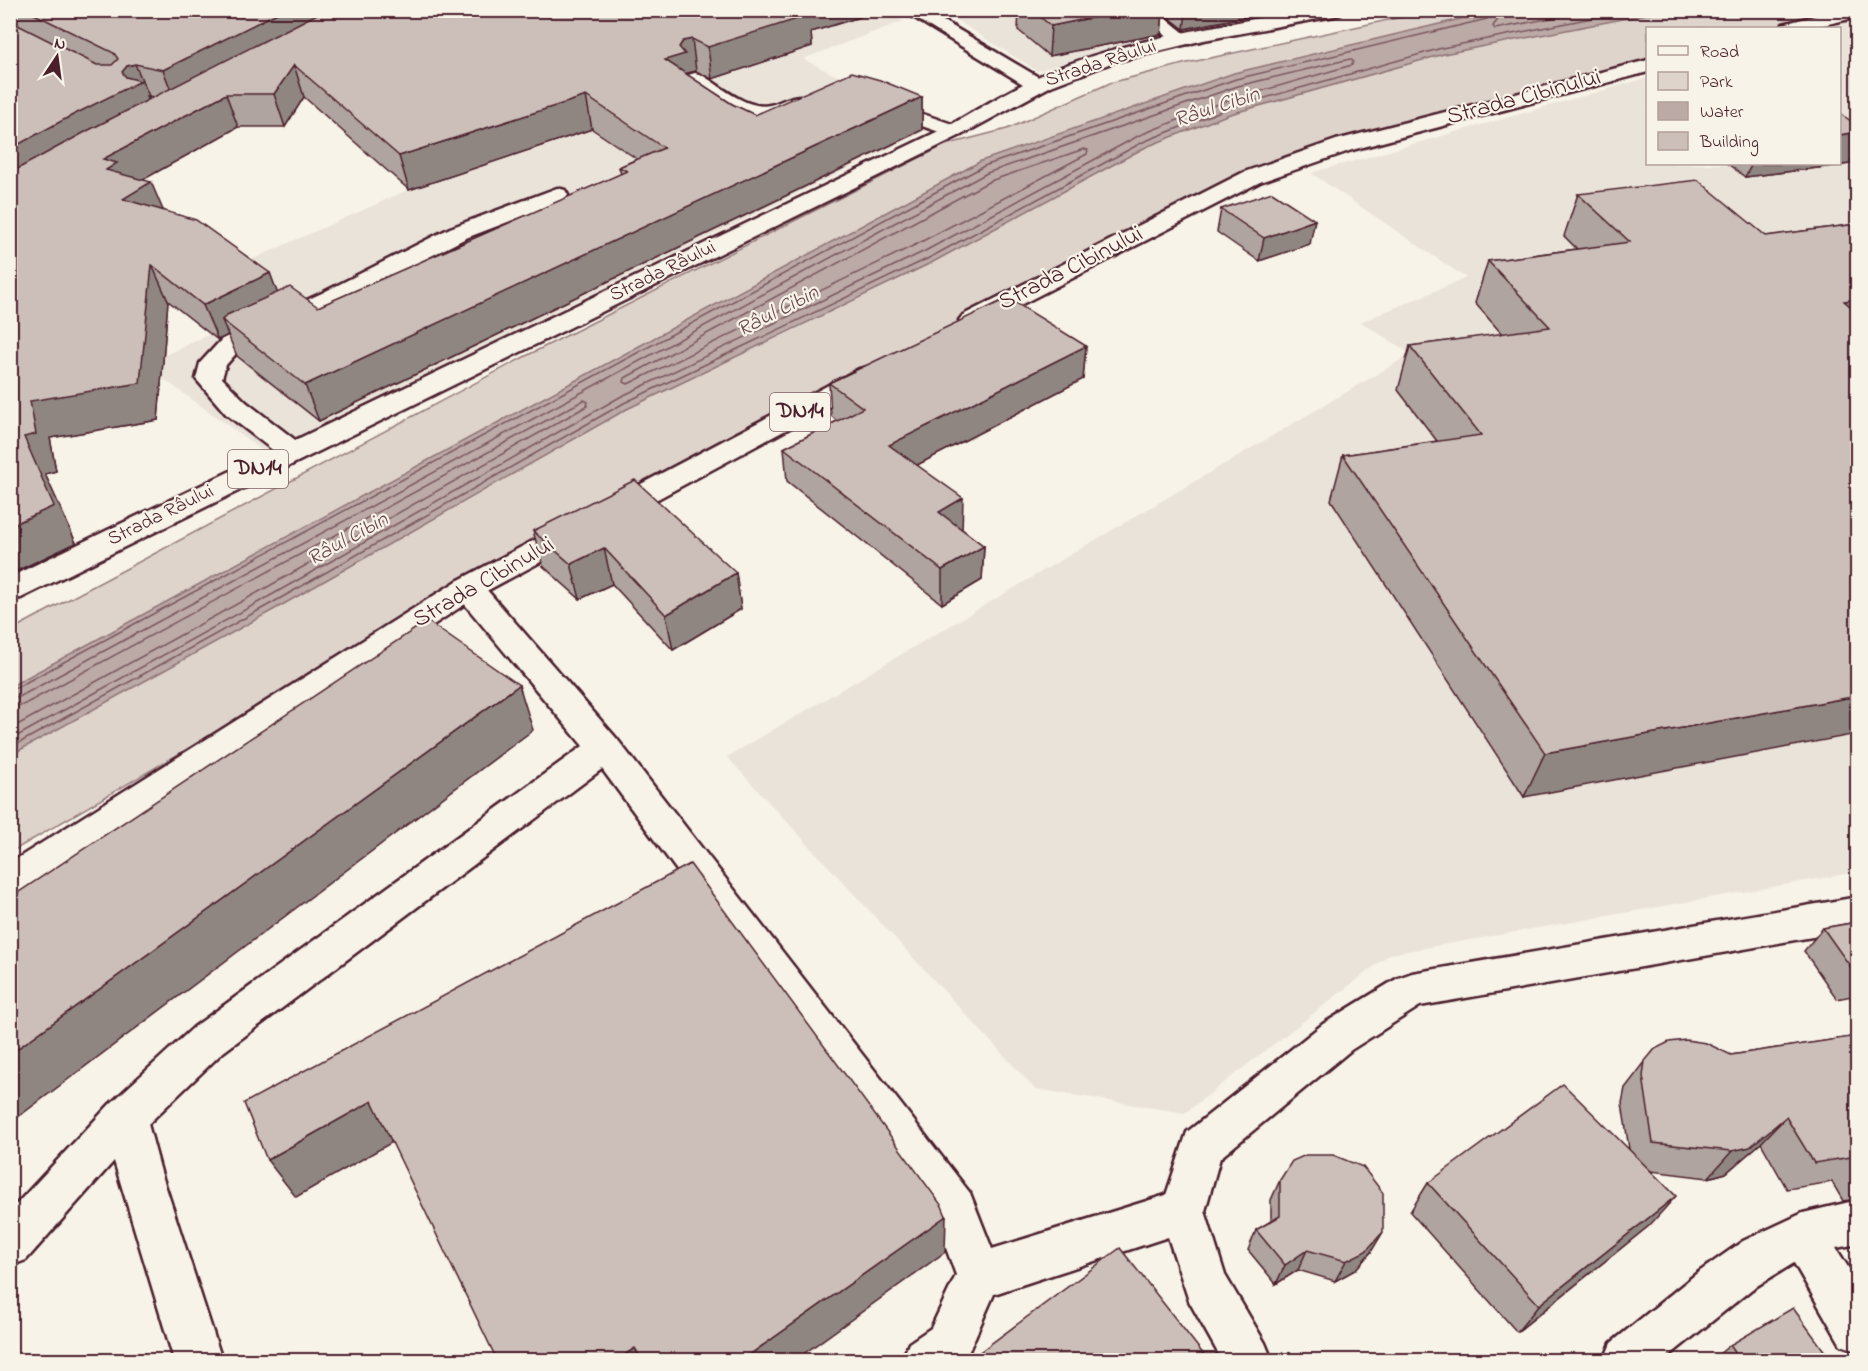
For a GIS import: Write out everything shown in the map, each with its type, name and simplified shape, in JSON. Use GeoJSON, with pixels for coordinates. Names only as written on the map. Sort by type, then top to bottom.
{"type":"FeatureCollection","features":[{"type":"Feature","properties":{"kind":"main road"},"geometry":{"type":"LineString","coordinates":[[911,10],[1038,85]]}},
{"type":"Feature","properties":{"kind":"main road"},"geometry":{"type":"LineString","coordinates":[[1144,10],[1183,40]]}},
{"type":"Feature","properties":{"kind":"main road","name":"Strada Râului"},"geometry":{"type":"LineString","coordinates":[[10,590],[954,131],[1038,85],[1074,69],[1120,54],[1334,10]]}},
{"type":"Feature","properties":{"kind":"main road"},"geometry":{"type":"LineString","coordinates":[[1794,27],[1857,11]]}},
{"type":"Feature","properties":{"kind":"main road","name":"Strada Cibinului"},"geometry":{"type":"LineString","coordinates":[[950,332],[1252,177],[1289,162],[1344,145],[1646,66]]}},
{"type":"Feature","properties":{"kind":"main road"},"geometry":{"type":"LineString","coordinates":[[695,79],[749,112],[771,111],[822,93]]}},
{"type":"Feature","properties":{"kind":"main road"},"geometry":{"type":"LineString","coordinates":[[856,97],[954,131]]}},
{"type":"Feature","properties":{"kind":"main road"},"geometry":{"type":"LineString","coordinates":[[293,452],[248,419],[209,379],[213,363],[231,344],[331,298],[458,233],[557,195]]}},
{"type":"Feature","properties":{"kind":"main road","name":"Strada Cibinului"},"geometry":{"type":"LineString","coordinates":[[10,882],[468,588],[887,366]]}},
{"type":"Feature","properties":{"kind":"main road"},"geometry":{"type":"LineString","coordinates":[[468,588],[605,748],[954,1208],[979,1276],[948,1345],[926,1360]]}},
{"type":"Feature","properties":{"kind":"main road"},"geometry":{"type":"LineString","coordinates":[[10,1244],[125,1118],[208,1040],[605,748]]}},
{"type":"Feature","properties":{"kind":"main road"},"geometry":{"type":"LineString","coordinates":[[1248,1360],[1204,1286],[1183,1211],[1202,1146],[1337,1036],[1412,990],[1857,913]]}},
{"type":"Feature","properties":{"kind":"main road"},"geometry":{"type":"LineString","coordinates":[[125,1118],[139,1172],[198,1360]]}},
{"type":"Feature","properties":{"kind":"main road"},"geometry":{"type":"LineString","coordinates":[[979,1276],[1183,1211]]}},
{"type":"Feature","properties":{"kind":"main road"},"geometry":{"type":"LineString","coordinates":[[1628,1360],[1729,1279],[1766,1253],[1803,1235],[1857,1222]]}},
{"type":"Feature","properties":{"kind":"main road"},"geometry":{"type":"LineString","coordinates":[[1803,1235],[1857,1328]]}},
{"type":"Feature","properties":{"kind":"shaded area"},"geometry":{"type":"Polygon","coordinates":[[[885,10],[903,21],[803,59],[936,126],[266,453],[144,365],[285,299],[239,265],[408,190],[652,11],[885,10]]]}},
{"type":"Feature","properties":{"kind":"shaded area"},"geometry":{"type":"Polygon","coordinates":[[[942,11],[1302,11],[1117,46],[1037,71],[942,11]]]}},
{"type":"Feature","properties":{"kind":"shaded area"},"geometry":{"type":"Polygon","coordinates":[[[1857,20],[1857,872],[1390,954],[1185,1113],[1035,1089],[727,757],[1411,354],[1361,322],[1466,278],[1311,173],[1646,78],[1646,165],[1841,165],[1841,27],[1830,27],[1857,20]]]}},
{"type":"Feature","properties":{"kind":"green space"},"geometry":{"type":"Polygon","coordinates":[[[1430,11],[1857,11],[1794,27],[1646,27],[1646,66],[1289,162],[471,583],[11,852],[11,630],[524,357],[945,145],[1007,129],[1110,83],[1187,63],[1430,11]]]}},
{"type":"Feature","properties":{"kind":"water","name":"Râul Cibin"},"geometry":{"type":"Polygon","coordinates":[[[1498,10],[1663,11],[1444,54],[1227,115],[1146,147],[931,263],[627,409],[275,609],[11,755],[11,686],[981,161],[1234,73],[1498,10]]]}},
{"type":"Feature","properties":{"kind":"building"},"geometry":{"type":"Polygon","coordinates":[[[26,10],[283,10],[163,70],[135,64],[127,66],[122,72],[126,77],[141,81],[10,149],[10,21],[97,65],[112,65],[118,59],[114,53],[26,10]]]}},
{"type":"Feature","properties":{"kind":"building"},"geometry":{"type":"Polygon","coordinates":[[[325,10],[803,10],[810,15],[708,47],[692,39],[683,41],[679,47],[685,54],[665,60],[732,104],[755,115],[852,72],[880,80],[922,97],[305,385],[222,320],[227,315],[290,287],[318,307],[627,171],[619,167],[664,148],[586,96],[399,156],[294,65],[274,94],[226,94],[103,159],[117,163],[106,170],[151,182],[123,199],[196,220],[270,273],[203,305],[152,265],[140,383],[30,401],[36,434],[24,437],[54,506],[10,526],[10,173],[87,131],[325,10]]]}},
{"type":"Feature","properties":{"kind":"building"},"geometry":{"type":"Polygon","coordinates":[[[1032,10],[1130,10],[1051,26],[1032,10]]]}},
{"type":"Feature","properties":{"kind":"building"},"geometry":{"type":"Polygon","coordinates":[[[1841,114],[1857,125],[1857,132],[1841,135],[1841,114]]]}},
{"type":"Feature","properties":{"kind":"building"},"geometry":{"type":"Polygon","coordinates":[[[1698,180],[1766,236],[1857,224],[1857,299],[1844,301],[1857,312],[1857,696],[1545,753],[1343,455],[1481,435],[1410,346],[1550,327],[1488,261],[1630,242],[1578,194],[1698,180]]]}},
{"type":"Feature","properties":{"kind":"building"},"geometry":{"type":"Polygon","coordinates":[[[1272,192],[1315,220],[1264,238],[1221,209],[1272,192]]]}},
{"type":"Feature","properties":{"kind":"building"},"geometry":{"type":"Polygon","coordinates":[[[1008,298],[1086,346],[889,445],[963,498],[939,512],[984,546],[942,570],[784,448],[863,408],[829,383],[1008,298]]]}},
{"type":"Feature","properties":{"kind":"building"},"geometry":{"type":"Polygon","coordinates":[[[635,480],[736,573],[666,615],[604,548],[571,564],[533,531],[635,480]]]}},
{"type":"Feature","properties":{"kind":"building"},"geometry":{"type":"Polygon","coordinates":[[[427,621],[519,685],[10,1054],[10,898],[427,621]]]}},
{"type":"Feature","properties":{"kind":"building"},"geometry":{"type":"Polygon","coordinates":[[[690,864],[942,1206],[946,1216],[742,1360],[642,1360],[635,1348],[616,1360],[497,1360],[372,1101],[267,1160],[244,1103],[690,864]]]}},
{"type":"Feature","properties":{"kind":"building"},"geometry":{"type":"Polygon","coordinates":[[[1857,922],[1857,976],[1823,928],[1857,922]]]}},
{"type":"Feature","properties":{"kind":"building"},"geometry":{"type":"Polygon","coordinates":[[[1857,1036],[1857,1156],[1814,1163],[1786,1117],[1750,1147],[1732,1151],[1653,1143],[1643,1076],[1645,1061],[1655,1049],[1669,1042],[1686,1040],[1706,1043],[1731,1055],[1857,1036]]]}},
{"type":"Feature","properties":{"kind":"building"},"geometry":{"type":"Polygon","coordinates":[[[1563,1084],[1676,1196],[1539,1305],[1428,1183],[1563,1084]]]}},
{"type":"Feature","properties":{"kind":"building"},"geometry":{"type":"Polygon","coordinates":[[[1306,1155],[1333,1155],[1363,1167],[1383,1193],[1383,1232],[1366,1251],[1346,1261],[1307,1250],[1285,1265],[1256,1230],[1280,1216],[1280,1180],[1292,1161],[1306,1155]]]}},
{"type":"Feature","properties":{"kind":"building"},"geometry":{"type":"Polygon","coordinates":[[[1120,1248],[1208,1360],[969,1360],[1120,1248]]]}},
{"type":"Feature","properties":{"kind":"building"},"geometry":{"type":"Polygon","coordinates":[[[1793,1308],[1831,1360],[1740,1360],[1730,1345],[1793,1308]]]}}]}
